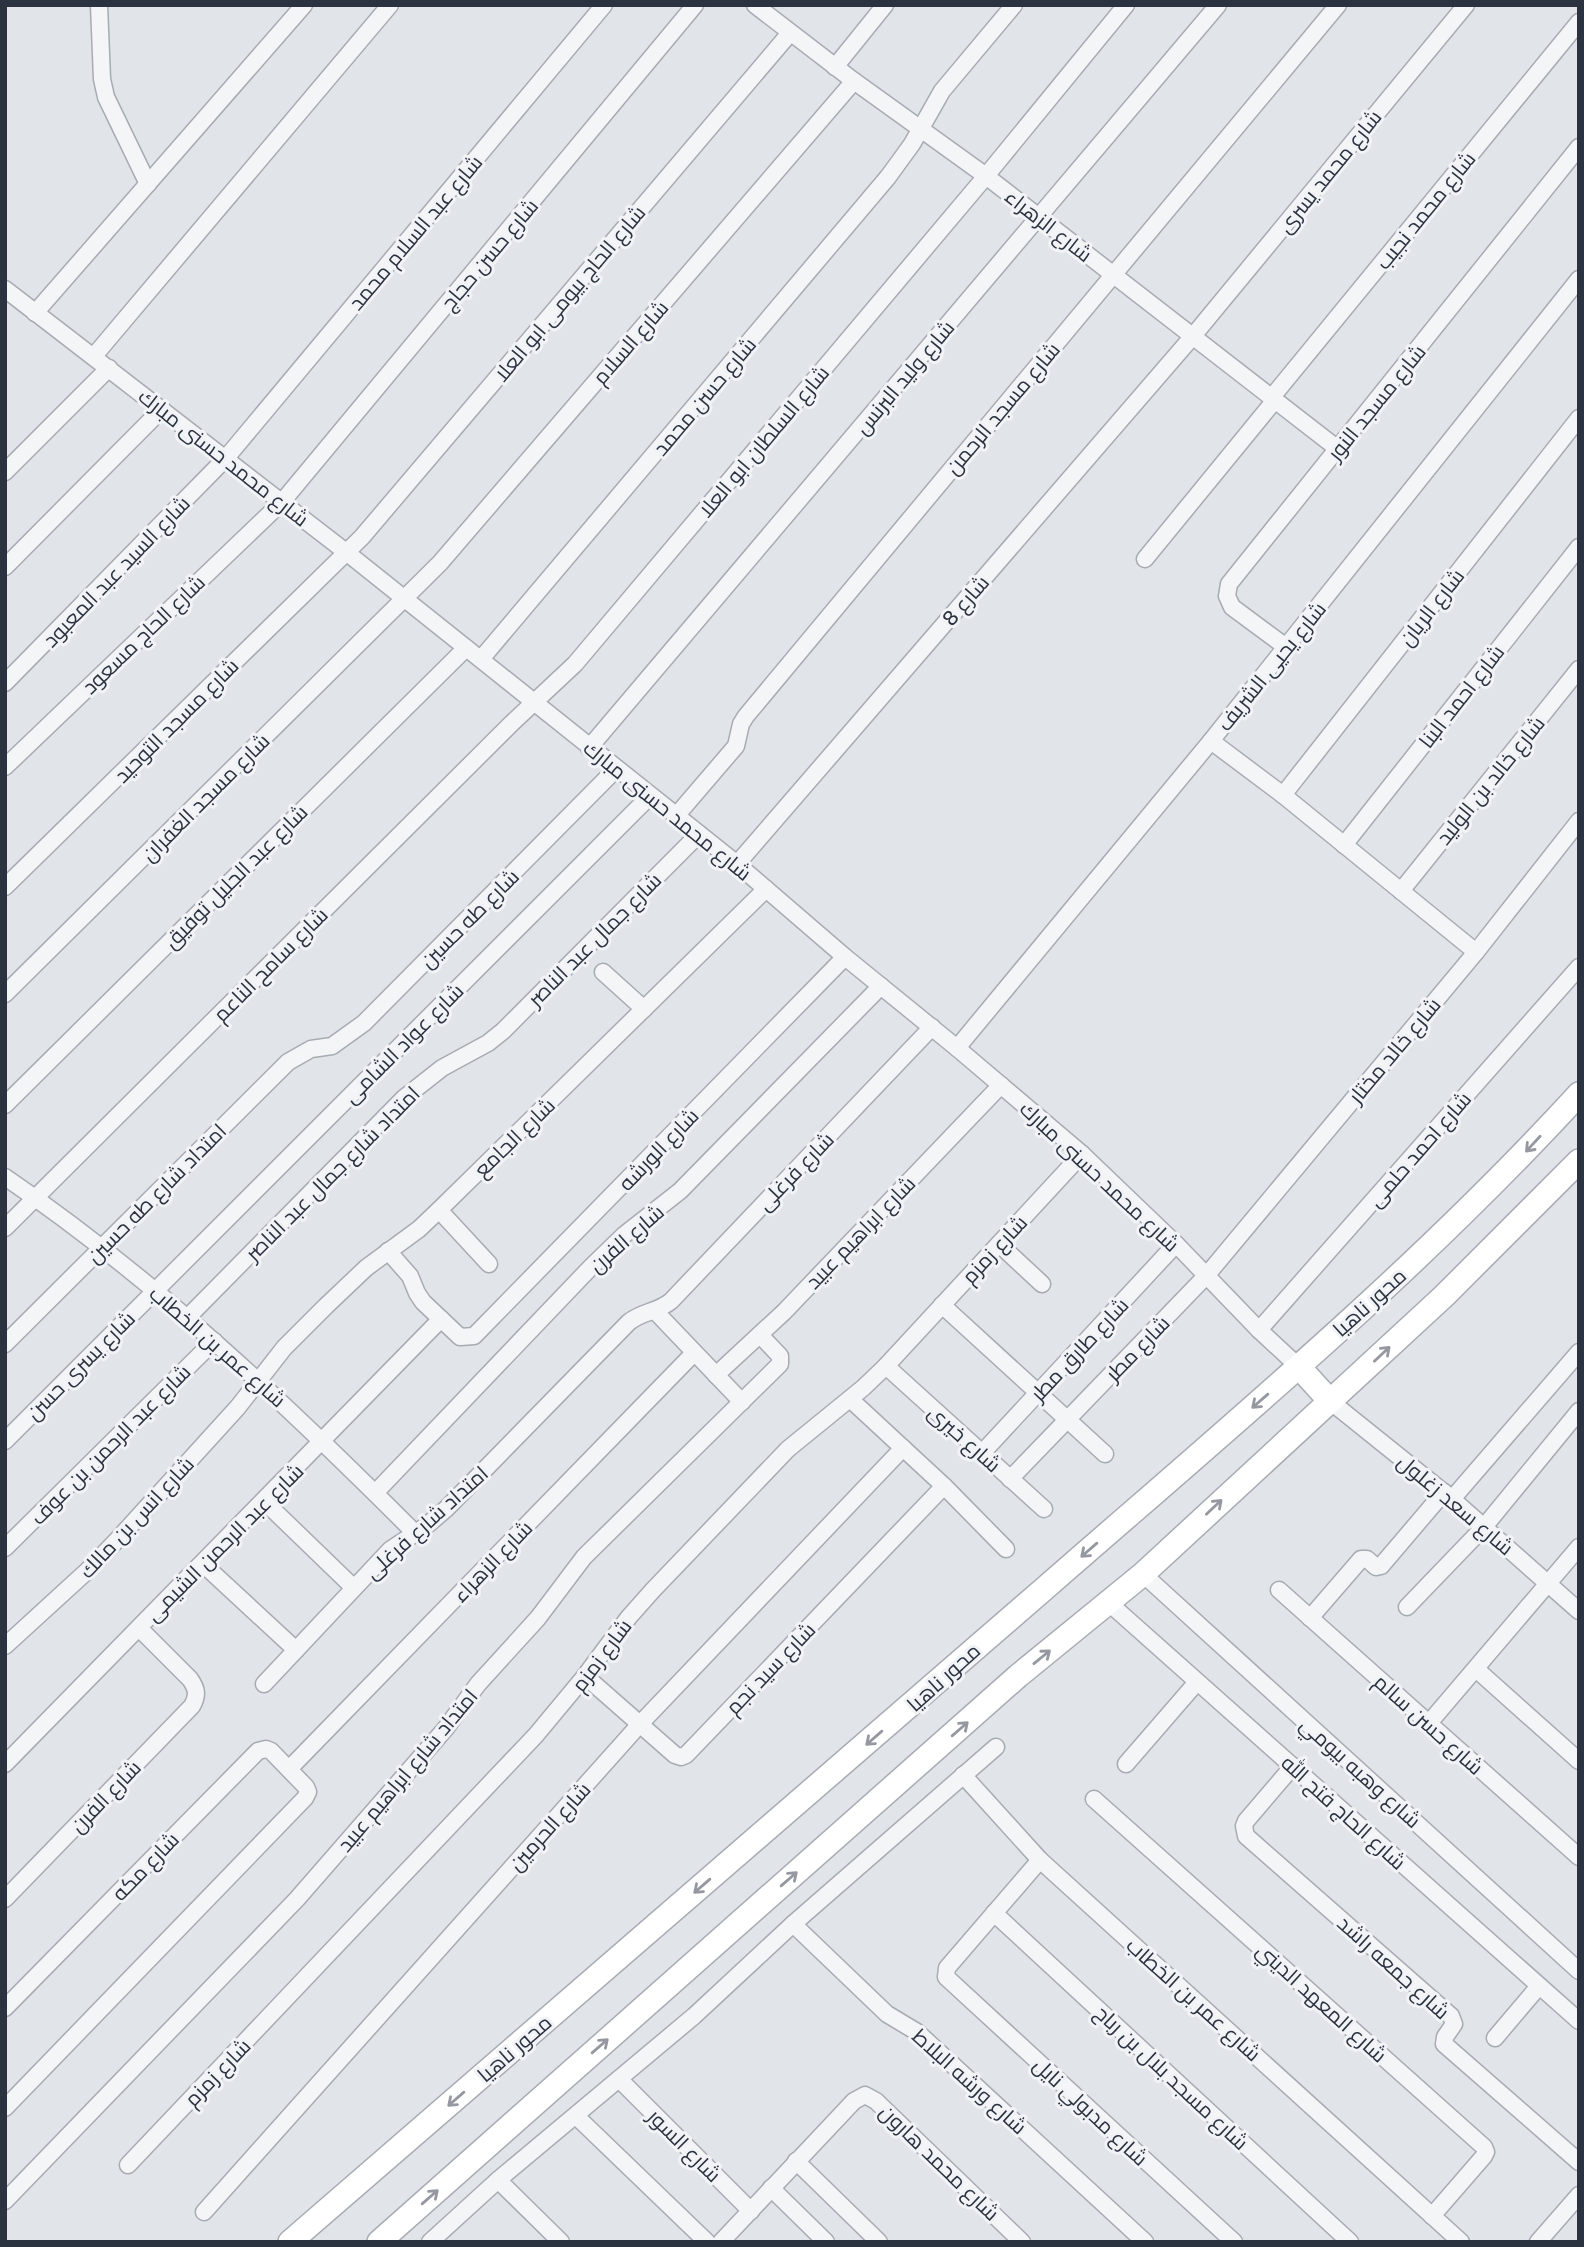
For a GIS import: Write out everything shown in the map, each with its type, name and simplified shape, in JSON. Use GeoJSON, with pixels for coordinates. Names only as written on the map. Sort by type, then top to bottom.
{"type":"FeatureCollection","features":[{"type":"Feature","properties":{"kind":"main road","name":"محور ناهيا"},"geometry":{"type":"LineString","coordinates":[[290,2242],[1299,1367],[1529,1149],[1579,1094]]}},
{"type":"Feature","properties":{"kind":"main road"},"geometry":{"type":"LineString","coordinates":[[379,2242],[1018,1676],[1143,1574],[1444,1296],[1579,1161]]}},
{"type":"Feature","properties":{"kind":"main road"},"geometry":{"type":"LineString","coordinates":[[1299,1367],[1330,1401]]}},
{"type":"Feature","properties":{"kind":"street"},"geometry":{"type":"LineString","coordinates":[[99,5],[102,79],[106,97],[148,184]]}},
{"type":"Feature","properties":{"kind":"street"},"geometry":{"type":"LineString","coordinates":[[35,313],[304,5]]}},
{"type":"Feature","properties":{"kind":"street"},"geometry":{"type":"LineString","coordinates":[[94,356],[390,5]]}},
{"type":"Feature","properties":{"kind":"street","name":"شارع عبد السلام محمد"},"geometry":{"type":"LineString","coordinates":[[226,458],[604,5]]}},
{"type":"Feature","properties":{"kind":"street","name":"شارع حسن حجاج"},"geometry":{"type":"LineString","coordinates":[[282,502],[695,5]]}},
{"type":"Feature","properties":{"kind":"street"},"geometry":{"type":"LineString","coordinates":[[835,67],[885,5]]}},
{"type":"Feature","properties":{"kind":"street","name":"شارع حسن محمد"},"geometry":{"type":"LineString","coordinates":[[481,659],[880,187],[921,128],[942,91],[1014,5]]}},
{"type":"Feature","properties":{"kind":"street","name":"شارع السلطان ابو العلا"},"geometry":{"type":"LineString","coordinates":[[534,701],[554,686],[575,664],[986,176],[1126,5]]}},
{"type":"Feature","properties":{"kind":"street","name":"شارع وليد البرنس"},"geometry":{"type":"LineString","coordinates":[[589,748],[1218,5]]}},
{"type":"Feature","properties":{"kind":"street","name":"شارع مسجد الرحمن"},"geometry":{"type":"LineString","coordinates":[[676,816],[736,746],[741,724],[746,716],[1338,5]]}},
{"type":"Feature","properties":{"kind":"street","name":"شارع محمد يسرى"},"geometry":{"type":"LineString","coordinates":[[1193,336],[1466,5]]}},
{"type":"Feature","properties":{"kind":"street","name":"شارع الزهراء"},"geometry":{"type":"LineString","coordinates":[[765,8],[790,33],[986,176],[1338,449]]}},
{"type":"Feature","properties":{"kind":"street","name":"شارع محمد نجيب"},"geometry":{"type":"LineString","coordinates":[[1144,559],[1579,22]]}},
{"type":"Feature","properties":{"kind":"street","name":"شارع الحاج بيومى ابو العلا"},"geometry":{"type":"LineString","coordinates":[[346,552],[379,517],[790,33]]}},
{"type":"Feature","properties":{"kind":"street","name":"شارع السلام"},"geometry":{"type":"LineString","coordinates":[[404,600],[440,563],[853,81]]}},
{"type":"Feature","properties":{"kind":"street","name":"شارع مسجد النور"},"geometry":{"type":"LineString","coordinates":[[1286,647],[1232,607],[1228,601],[1227,589],[1579,147]]}},
{"type":"Feature","properties":{"kind":"street","name":"شارع يحيى الشريف"},"geometry":{"type":"LineString","coordinates":[[957,1048],[1211,741],[1579,279]]}},
{"type":"Feature","properties":{"kind":"street","name":"شارع محمد حسنى مبارك"},"geometry":{"type":"LineString","coordinates":[[5,289],[346,552],[737,864],[1082,1154],[1299,1367]]}},
{"type":"Feature","properties":{"kind":"street","name":"شارع 8"},"geometry":{"type":"LineString","coordinates":[[737,864],[1193,336]]}},
{"type":"Feature","properties":{"kind":"street"},"geometry":{"type":"LineString","coordinates":[[5,472],[109,368]]}},
{"type":"Feature","properties":{"kind":"street"},"geometry":{"type":"LineString","coordinates":[[5,567],[162,409]]}},
{"type":"Feature","properties":{"kind":"street","name":"شارع الريان"},"geometry":{"type":"LineString","coordinates":[[1283,795],[1579,418]]}},
{"type":"Feature","properties":{"kind":"street","name":"شارع السيد عبد المعبود"},"geometry":{"type":"LineString","coordinates":[[5,683],[226,458]]}},
{"type":"Feature","properties":{"kind":"street","name":"شارع الحاج مسعود"},"geometry":{"type":"LineString","coordinates":[[5,767],[282,502]]}},
{"type":"Feature","properties":{"kind":"street","name":"شارع احمد البنا"},"geometry":{"type":"LineString","coordinates":[[1344,845],[1579,547]]}},
{"type":"Feature","properties":{"kind":"street","name":"شارع مسجد التوحيد"},"geometry":{"type":"LineString","coordinates":[[5,887],[346,552]]}},
{"type":"Feature","properties":{"kind":"street","name":"شارع مسجد الغفران"},"geometry":{"type":"LineString","coordinates":[[5,994],[404,600]]}},
{"type":"Feature","properties":{"kind":"street","name":"شارع عبد الجليل توفيق"},"geometry":{"type":"LineString","coordinates":[[5,1105],[466,648]]}},
{"type":"Feature","properties":{"kind":"street","name":"شارع خالد بن الوليد"},"geometry":{"type":"LineString","coordinates":[[1401,891],[1579,668]]}},
{"type":"Feature","properties":{"kind":"street","name":"شارع سامح الناعم"},"geometry":{"type":"LineString","coordinates":[[5,1228],[534,701]]}},
{"type":"Feature","properties":{"kind":"street"},"geometry":{"type":"LineString","coordinates":[[1211,741],[1283,795],[1476,952]]}},
{"type":"Feature","properties":{"kind":"street","name":"شارع طه حسين"},"geometry":{"type":"LineString","coordinates":[[311,1049],[332,1046],[364,1023],[616,769]]}},
{"type":"Feature","properties":{"kind":"street","name":"شارع عواد الشامى"},"geometry":{"type":"LineString","coordinates":[[155,1290],[650,796]]}},
{"type":"Feature","properties":{"kind":"street","name":"شارع خالد مختار"},"geometry":{"type":"LineString","coordinates":[[1206,1276],[1476,952],[1579,821]]}},
{"type":"Feature","properties":{"kind":"street","name":"شارع جمال عبد الناصر"},"geometry":{"type":"LineString","coordinates":[[488,1043],[699,834]]}},
{"type":"Feature","properties":{"kind":"street","name":"شارع الجامع"},"geometry":{"type":"LineString","coordinates":[[259,1380],[285,1348],[346,1286],[419,1229],[766,889]]}},
{"type":"Feature","properties":{"kind":"street","name":"شارع الورشه"},"geometry":{"type":"LineString","coordinates":[[441,1319],[460,1337],[470,1338],[478,1334],[845,957]]}},
{"type":"Feature","properties":{"kind":"street","name":"شارع احمد حلمى"},"geometry":{"type":"LineString","coordinates":[[1259,1330],[1579,967]]}},
{"type":"Feature","properties":{"kind":"street"},"geometry":{"type":"LineString","coordinates":[[603,972],[644,1009]]}},
{"type":"Feature","properties":{"kind":"street","name":"شارع الفرن"},"geometry":{"type":"LineString","coordinates":[[375,1493],[607,1251],[680,1191],[881,986]]}},
{"type":"Feature","properties":{"kind":"street","name":"شارع فرغلى"},"geometry":{"type":"LineString","coordinates":[[655,1311],[671,1301],[932,1027]]}},
{"type":"Feature","properties":{"kind":"street","name":"امتداد شارع جمال عبد الناصر"},"geometry":{"type":"LineString","coordinates":[[187,1317],[427,1078],[488,1043]]}},
{"type":"Feature","properties":{"kind":"street","name":"امتداد شارع طه حسين"},"geometry":{"type":"LineString","coordinates":[[5,1344],[288,1062],[311,1049]]}},
{"type":"Feature","properties":{"kind":"street","name":"شارع ابراهيم عبيد"},"geometry":{"type":"LineString","coordinates":[[716,1375],[760,1335],[1001,1085]]}},
{"type":"Feature","properties":{"kind":"street","name":"شارع زمزم"},"geometry":{"type":"LineString","coordinates":[[128,2165],[536,1735],[653,1590],[788,1449],[886,1366],[1082,1154]]}},
{"type":"Feature","properties":{"kind":"street","name":"شارع عمر بن الخطاب"},"geometry":{"type":"LineString","coordinates":[[5,1177],[101,1247],[214,1340],[323,1441],[415,1533]]}},
{"type":"Feature","properties":{"kind":"street"},"geometry":{"type":"LineString","coordinates":[[439,1210],[489,1264]]}},
{"type":"Feature","properties":{"kind":"street"},"geometry":{"type":"LineString","coordinates":[[999,1244],[1042,1284]]}},
{"type":"Feature","properties":{"kind":"street","name":"شارع طارق مطر"},"geometry":{"type":"LineString","coordinates":[[982,1453],[1176,1244]]}},
{"type":"Feature","properties":{"kind":"street"},"geometry":{"type":"LineString","coordinates":[[388,1251],[410,1276],[419,1296],[441,1319]]}},
{"type":"Feature","properties":{"kind":"street","name":"شارع مطر"},"geometry":{"type":"LineString","coordinates":[[1010,1479],[1206,1276]]}},
{"type":"Feature","properties":{"kind":"street","name":"شارع يسرى حسن"},"geometry":{"type":"LineString","coordinates":[[5,1441],[155,1290]]}},
{"type":"Feature","properties":{"kind":"street"},"geometry":{"type":"LineString","coordinates":[[942,1305],[1105,1454]]}},
{"type":"Feature","properties":{"kind":"street"},"geometry":{"type":"LineString","coordinates":[[655,1311],[742,1402]]}},
{"type":"Feature","properties":{"kind":"street","name":"امتداد شارع فرغلى"},"geometry":{"type":"LineString","coordinates":[[264,1684],[390,1550],[446,1509],[629,1322],[645,1312],[655,1311]]}},
{"type":"Feature","properties":{"kind":"street","name":"شارع عبد الرحمن الشيمى"},"geometry":{"type":"LineString","coordinates":[[5,1764],[441,1319]]}},
{"type":"Feature","properties":{"kind":"street","name":"امتداد شارع ابراهيم عبيد"},"geometry":{"type":"LineString","coordinates":[[5,2202],[297,1899],[446,1728],[474,1690],[538,1618],[584,1557],[781,1361],[780,1356],[760,1335]]}},
{"type":"Feature","properties":{"kind":"street","name":"شارع عبد الرحمن بن عوف"},"geometry":{"type":"LineString","coordinates":[[5,1548],[214,1340]]}},
{"type":"Feature","properties":{"kind":"street"},"geometry":{"type":"LineString","coordinates":[[1310,1618],[1361,1559],[1365,1558],[1376,1567],[1381,1566],[1579,1352]]}},
{"type":"Feature","properties":{"kind":"street","name":"شارع الزهراء"},"geometry":{"type":"LineString","coordinates":[[289,1769],[694,1353]]}},
{"type":"Feature","properties":{"kind":"street","name":"شارع خيرى"},"geometry":{"type":"LineString","coordinates":[[886,1366],[1044,1509]]}},
{"type":"Feature","properties":{"kind":"street","name":"شارع انس بن مالك"},"geometry":{"type":"LineString","coordinates":[[5,1646],[53,1604],[111,1546],[259,1380]]}},
{"type":"Feature","properties":{"kind":"street"},"geometry":{"type":"LineString","coordinates":[[850,1399],[944,1486],[1006,1549]]}},
{"type":"Feature","properties":{"kind":"street","name":"شارع سعد زغلول"},"geometry":{"type":"LineString","coordinates":[[1330,1401],[1448,1496],[1579,1611]]}},
{"type":"Feature","properties":{"kind":"street"},"geometry":{"type":"LineString","coordinates":[[1407,1606],[1484,1527],[1579,1411]]}},
{"type":"Feature","properties":{"kind":"street","name":"شارع الحرمين"},"geometry":{"type":"LineString","coordinates":[[204,2212],[640,1724],[903,1448]]}},
{"type":"Feature","properties":{"kind":"street","name":"شارع سيد نجم"},"geometry":{"type":"LineString","coordinates":[[585,1676],[675,1755],[686,1755],[944,1486]]}},
{"type":"Feature","properties":{"kind":"street"},"geometry":{"type":"LineString","coordinates":[[264,1501],[354,1588]]}},
{"type":"Feature","properties":{"kind":"street"},"geometry":{"type":"LineString","coordinates":[[1429,1723],[1579,1548]]}},
{"type":"Feature","properties":{"kind":"street"},"geometry":{"type":"LineString","coordinates":[[203,1563],[296,1650]]}},
{"type":"Feature","properties":{"kind":"street","name":"شارع وهبه بيومي"},"geometry":{"type":"LineString","coordinates":[[1143,1574],[1579,1971]]}},
{"type":"Feature","properties":{"kind":"street","name":"شارع حسن سالم"},"geometry":{"type":"LineString","coordinates":[[1279,1590],[1579,1857]]}},
{"type":"Feature","properties":{"kind":"street","name":"شارع الحاج فتح الله"},"geometry":{"type":"LineString","coordinates":[[1109,1603],[1579,2021]]}},
{"type":"Feature","properties":{"kind":"street","name":"شارع الفرن"},"geometry":{"type":"LineString","coordinates":[[5,1899],[196,1699],[197,1689],[190,1679],[139,1628]]}},
{"type":"Feature","properties":{"kind":"street"},"geometry":{"type":"LineString","coordinates":[[1476,1669],[1579,1761]]}},
{"type":"Feature","properties":{"kind":"street"},"geometry":{"type":"LineString","coordinates":[[1126,1764],[1197,1682]]}},
{"type":"Feature","properties":{"kind":"street"},"geometry":{"type":"LineString","coordinates":[[430,2242],[498,2180],[694,2016],[793,1924],[996,1746]]}},
{"type":"Feature","properties":{"kind":"street","name":"شارع مكه"},"geometry":{"type":"LineString","coordinates":[[5,2008],[258,1751],[271,1751],[289,1769]]}},
{"type":"Feature","properties":{"kind":"street","name":"شارع جمعه راشد"},"geometry":{"type":"LineString","coordinates":[[1293,1766],[1246,1821],[1246,1836],[1451,2016],[1454,2024],[1444,2039],[1444,2044],[1579,2162]]}},
{"type":"Feature","properties":{"kind":"street"},"geometry":{"type":"LineString","coordinates":[[5,2108],[305,1798],[308,1792],[306,1787],[289,1769]]}},
{"type":"Feature","properties":{"kind":"street","name":"شارع عمر بن الخطاب"},"geometry":{"type":"LineString","coordinates":[[963,1775],[1040,1860],[1461,2242]]}},
{"type":"Feature","properties":{"kind":"street","name":"شارع المعهد الديني"},"geometry":{"type":"LineString","coordinates":[[1094,1798],[1484,2147],[1485,2156],[1432,2216]]}},
{"type":"Feature","properties":{"kind":"street"},"geometry":{"type":"LineString","coordinates":[[994,1913],[1040,1860]]}},
{"type":"Feature","properties":{"kind":"street","name":"شارع مدبولي نايل"},"geometry":{"type":"LineString","coordinates":[[994,1913],[947,1968],[945,1974],[948,1980],[1234,2242]]}},
{"type":"Feature","properties":{"kind":"street","name":"شارع مسجد بلال بن رباح"},"geometry":{"type":"LineString","coordinates":[[994,1913],[1350,2242]]}},
{"type":"Feature","properties":{"kind":"street","name":"شارع ورشه البلاط"},"geometry":{"type":"LineString","coordinates":[[793,1924],[887,2014],[917,2032],[1145,2242]]}},
{"type":"Feature","properties":{"kind":"street"},"geometry":{"type":"LineString","coordinates":[[1495,2038],[1539,1986]]}},
{"type":"Feature","properties":{"kind":"street","name":"شارع السور"},"geometry":{"type":"LineString","coordinates":[[619,2079],[751,2211]]}},
{"type":"Feature","properties":{"kind":"street","name":"شارع محمد هارون"},"geometry":{"type":"LineString","coordinates":[[796,2161],[859,2096],[871,2096],[1022,2242]]}},
{"type":"Feature","properties":{"kind":"street"},"geometry":{"type":"LineString","coordinates":[[576,2116],[707,2242]]}},
{"type":"Feature","properties":{"kind":"street"},"geometry":{"type":"LineString","coordinates":[[721,2242],[796,2161],[879,2242]]}},
{"type":"Feature","properties":{"kind":"street"},"geometry":{"type":"LineString","coordinates":[[498,2180],[561,2242]]}},
{"type":"Feature","properties":{"kind":"street"},"geometry":{"type":"LineString","coordinates":[[771,2188],[826,2242]]}},
{"type":"Feature","properties":{"kind":"street"},"geometry":{"type":"LineString","coordinates":[[1545,2239],[1576,2205]]}}]}
